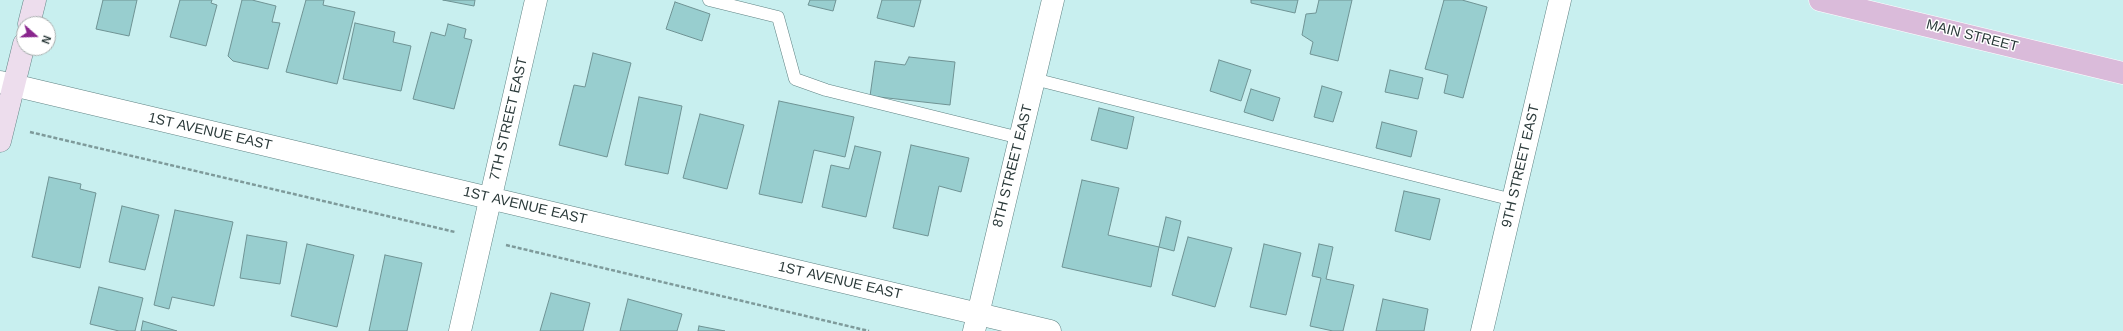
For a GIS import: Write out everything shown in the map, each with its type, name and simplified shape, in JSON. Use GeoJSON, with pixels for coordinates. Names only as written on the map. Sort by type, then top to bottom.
{"type":"FeatureCollection","features":[{"type":"Feature","properties":{"kind":"main road","name":"MAIN STREET"},"geometry":{"type":"LineString","coordinates":[[1820,0],[2123,73]]}},
{"type":"Feature","properties":{"kind":"street"},"geometry":{"type":"LineString","coordinates":[[31,16],[35,0]]}},
{"type":"Feature","properties":{"kind":"street","name":"7TH STREET EAST"},"geometry":{"type":"LineString","coordinates":[[460,331],[536,0]]}},
{"type":"Feature","properties":{"kind":"street","name":"8TH STREET EAST"},"geometry":{"type":"LineString","coordinates":[[976,322],[1053,0]]}},
{"type":"Feature","properties":{"kind":"street","name":"9TH STREET EAST"},"geometry":{"type":"LineString","coordinates":[[1482,331],[1560,0]]}},
{"type":"Feature","properties":{"kind":"street"},"geometry":{"type":"LineString","coordinates":[[2,133],[7,84],[19,56]]}},
{"type":"Feature","properties":{"kind":"street","name":"1ST AVENUE EAST"},"geometry":{"type":"LineString","coordinates":[[7,84],[491,198],[976,322],[1050,331]]}},
{"type":"Feature","properties":{"kind":"lane"},"geometry":{"type":"LineString","coordinates":[[709,0],[778,17],[795,79],[826,90],[1020,138]]}},
{"type":"Feature","properties":{"kind":"lane"},"geometry":{"type":"LineString","coordinates":[[1034,79],[1513,200]]}},
{"type":"Feature","properties":{"kind":"path"},"geometry":{"type":"LineString","coordinates":[[2,133],[462,234]]}},
{"type":"Feature","properties":{"kind":"path"},"geometry":{"type":"LineString","coordinates":[[504,244],[869,331]]}},
{"type":"Feature","properties":{"kind":"building"},"geometry":{"type":"Polygon","coordinates":[[[103,0],[137,0],[129,36],[96,29],[103,0]]]}},
{"type":"Feature","properties":{"kind":"building"},"geometry":{"type":"Polygon","coordinates":[[[180,0],[212,0],[211,3],[217,5],[206,46],[170,37],[180,0]]]}},
{"type":"Feature","properties":{"kind":"building"},"geometry":{"type":"Polygon","coordinates":[[[242,0],[252,0],[276,6],[272,22],[280,23],[268,69],[233,61],[228,56],[242,0]]]}},
{"type":"Feature","properties":{"kind":"building"},"geometry":{"type":"Polygon","coordinates":[[[306,0],[324,0],[323,5],[355,12],[337,84],[286,72],[306,0]]]}},
{"type":"Feature","properties":{"kind":"building"},"geometry":{"type":"Polygon","coordinates":[[[443,0],[475,0],[474,6],[443,0]]]}},
{"type":"Feature","properties":{"kind":"building"},"geometry":{"type":"Polygon","coordinates":[[[810,0],[836,0],[833,11],[808,5],[810,0]]]}},
{"type":"Feature","properties":{"kind":"building"},"geometry":{"type":"Polygon","coordinates":[[[882,0],[921,0],[914,27],[877,18],[882,0]]]}},
{"type":"Feature","properties":{"kind":"building"},"geometry":{"type":"Polygon","coordinates":[[[1251,0],[1298,0],[1295,13],[1251,3],[1251,0]]]}},
{"type":"Feature","properties":{"kind":"building"},"geometry":{"type":"Polygon","coordinates":[[[1319,0],[1352,0],[1338,61],[1310,54],[1313,42],[1302,35],[1306,14],[1316,13],[1319,0]]]}},
{"type":"Feature","properties":{"kind":"building"},"geometry":{"type":"Polygon","coordinates":[[[1444,0],[1462,0],[1487,7],[1463,98],[1444,93],[1448,75],[1425,69],[1444,0]]]}},
{"type":"Feature","properties":{"kind":"building"},"geometry":{"type":"Polygon","coordinates":[[[675,2],[710,14],[702,41],[666,29],[675,2]]]}},
{"type":"Feature","properties":{"kind":"building"},"geometry":{"type":"Polygon","coordinates":[[[355,23],[395,32],[393,42],[411,46],[401,91],[343,79],[355,23]]]}},
{"type":"Feature","properties":{"kind":"building"},"geometry":{"type":"Polygon","coordinates":[[[448,24],[466,29],[464,38],[472,40],[454,109],[413,99],[431,32],[445,36],[448,24]]]}},
{"type":"Feature","properties":{"kind":"building"},"geometry":{"type":"Polygon","coordinates":[[[593,53],[631,63],[607,157],[559,145],[574,85],[585,87],[593,53]]]}},
{"type":"Feature","properties":{"kind":"building"},"geometry":{"type":"Polygon","coordinates":[[[909,57],[955,62],[950,105],[870,96],[875,61],[905,65],[909,57]]]}},
{"type":"Feature","properties":{"kind":"building"},"geometry":{"type":"Polygon","coordinates":[[[1219,60],[1251,70],[1241,101],[1210,91],[1219,60]]]}},
{"type":"Feature","properties":{"kind":"building"},"geometry":{"type":"Polygon","coordinates":[[[1390,70],[1423,78],[1418,99],[1385,92],[1390,70]]]}},
{"type":"Feature","properties":{"kind":"building"},"geometry":{"type":"Polygon","coordinates":[[[1322,86],[1342,92],[1333,122],[1314,117],[1322,86]]]}},
{"type":"Feature","properties":{"kind":"building"},"geometry":{"type":"Polygon","coordinates":[[[1251,89],[1280,98],[1273,121],[1244,112],[1251,89]]]}},
{"type":"Feature","properties":{"kind":"building"},"geometry":{"type":"Polygon","coordinates":[[[639,97],[682,106],[668,174],[625,165],[639,97]]]}},
{"type":"Feature","properties":{"kind":"building"},"geometry":{"type":"Polygon","coordinates":[[[779,101],[854,117],[845,157],[814,150],[802,203],[759,194],[779,101]]]}},
{"type":"Feature","properties":{"kind":"building"},"geometry":{"type":"Polygon","coordinates":[[[1099,108],[1134,117],[1127,149],[1091,140],[1099,108]]]}},
{"type":"Feature","properties":{"kind":"building"},"geometry":{"type":"Polygon","coordinates":[[[700,114],[744,125],[727,189],[683,178],[700,114]]]}},
{"type":"Feature","properties":{"kind":"building"},"geometry":{"type":"Polygon","coordinates":[[[1382,122],[1417,131],[1411,157],[1376,148],[1382,122]]]}},
{"type":"Feature","properties":{"kind":"building"},"geometry":{"type":"Polygon","coordinates":[[[911,145],[969,158],[961,192],[939,186],[928,236],[893,228],[911,145]]]}},
{"type":"Feature","properties":{"kind":"building"},"geometry":{"type":"Polygon","coordinates":[[[855,146],[881,152],[866,217],[822,207],[831,165],[849,169],[855,146]]]}},
{"type":"Feature","properties":{"kind":"building"},"geometry":{"type":"Polygon","coordinates":[[[49,177],[81,184],[80,189],[96,193],[80,268],[32,257],[49,177]]]}},
{"type":"Feature","properties":{"kind":"building"},"geometry":{"type":"Polygon","coordinates":[[[1082,180],[1119,188],[1108,235],[1159,247],[1151,287],[1062,267],[1082,180]]]}},
{"type":"Feature","properties":{"kind":"building"},"geometry":{"type":"Polygon","coordinates":[[[1404,191],[1440,199],[1430,240],[1395,231],[1404,191]]]}},
{"type":"Feature","properties":{"kind":"building"},"geometry":{"type":"Polygon","coordinates":[[[122,206],[159,215],[145,270],[109,262],[122,206]]]}},
{"type":"Feature","properties":{"kind":"building"},"geometry":{"type":"Polygon","coordinates":[[[175,210],[233,222],[214,306],[172,297],[169,309],[154,305],[175,210]]]}},
{"type":"Feature","properties":{"kind":"building"},"geometry":{"type":"Polygon","coordinates":[[[1166,217],[1181,221],[1174,251],[1159,247],[1166,217]]]}},
{"type":"Feature","properties":{"kind":"building"},"geometry":{"type":"Polygon","coordinates":[[[247,235],[287,242],[280,284],[240,278],[247,235]]]}},
{"type":"Feature","properties":{"kind":"building"},"geometry":{"type":"Polygon","coordinates":[[[1188,237],[1232,248],[1215,307],[1172,295],[1188,237]]]}},
{"type":"Feature","properties":{"kind":"building"},"geometry":{"type":"Polygon","coordinates":[[[307,244],[354,255],[337,327],[291,316],[307,244]]]}},
{"type":"Feature","properties":{"kind":"building"},"geometry":{"type":"Polygon","coordinates":[[[1264,244],[1301,253],[1286,315],[1250,307],[1264,244]]]}},
{"type":"Feature","properties":{"kind":"building"},"geometry":{"type":"Polygon","coordinates":[[[1319,244],[1333,247],[1326,279],[1354,285],[1343,331],[1333,331],[1310,326],[1321,278],[1312,276],[1319,244]]]}},
{"type":"Feature","properties":{"kind":"building"},"geometry":{"type":"Polygon","coordinates":[[[385,255],[422,263],[407,331],[369,331],[385,255]]]}},
{"type":"Feature","properties":{"kind":"building"},"geometry":{"type":"Polygon","coordinates":[[[99,287],[143,298],[135,331],[119,331],[90,324],[99,287]]]}},
{"type":"Feature","properties":{"kind":"building"},"geometry":{"type":"Polygon","coordinates":[[[551,293],[590,303],[583,331],[540,331],[551,293]]]}},
{"type":"Feature","properties":{"kind":"building"},"geometry":{"type":"Polygon","coordinates":[[[628,299],[682,314],[677,331],[620,331],[628,299]]]}},
{"type":"Feature","properties":{"kind":"building"},"geometry":{"type":"Polygon","coordinates":[[[1383,299],[1428,309],[1424,331],[1376,331],[1383,299]]]}},
{"type":"Feature","properties":{"kind":"building"},"geometry":{"type":"Polygon","coordinates":[[[143,321],[177,331],[141,331],[143,321]]]}},
{"type":"Feature","properties":{"kind":"building"},"geometry":{"type":"Polygon","coordinates":[[[699,326],[725,331],[698,331],[699,326]]]}}]}
